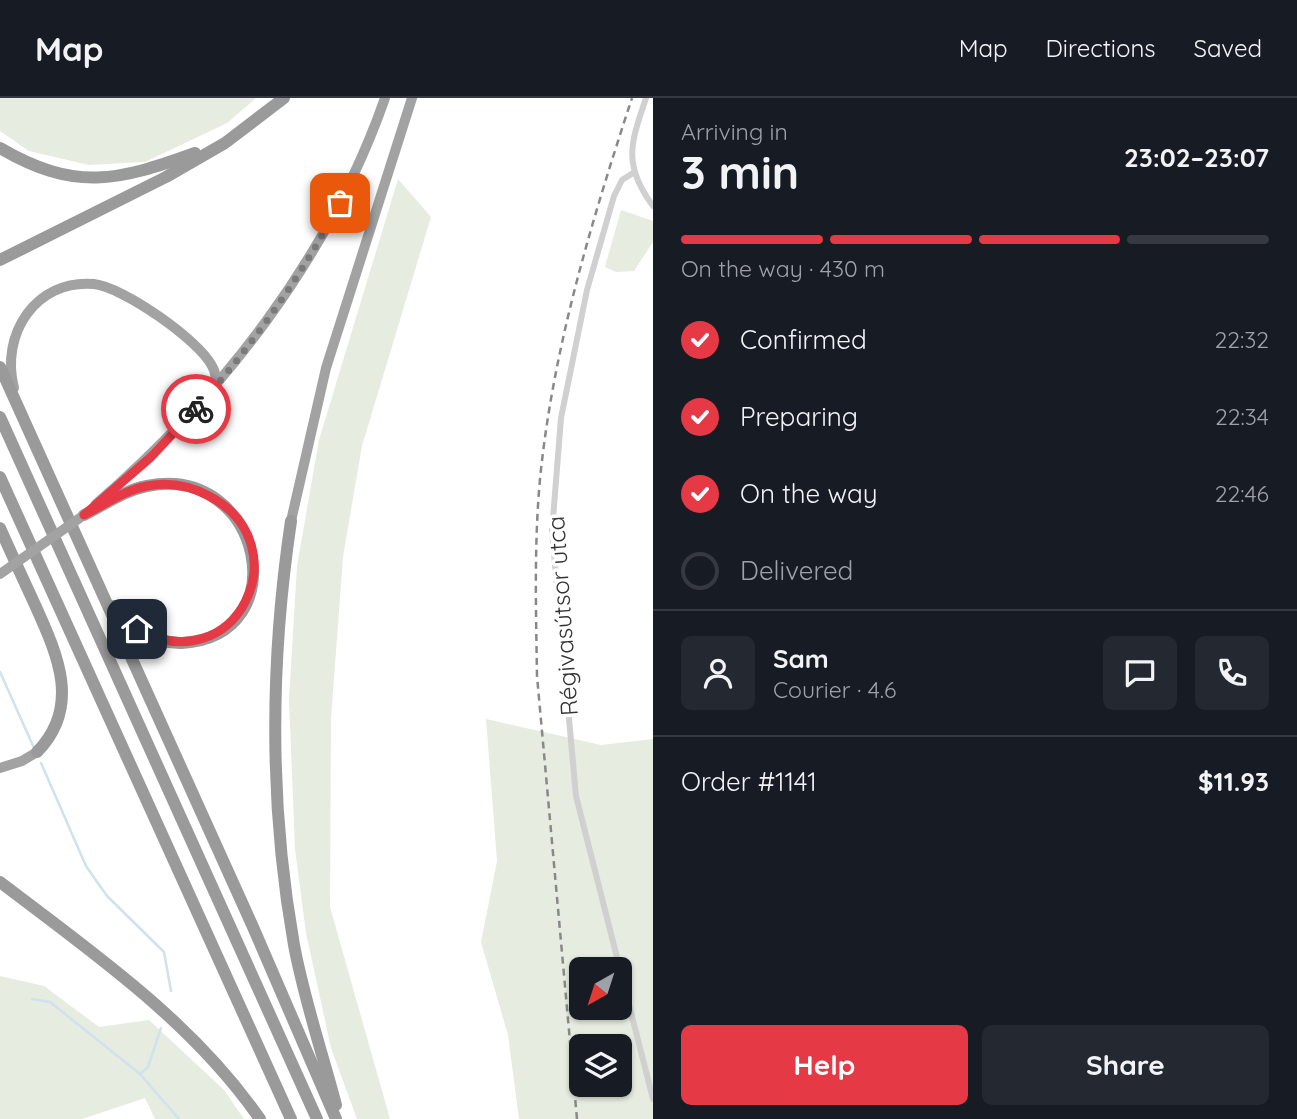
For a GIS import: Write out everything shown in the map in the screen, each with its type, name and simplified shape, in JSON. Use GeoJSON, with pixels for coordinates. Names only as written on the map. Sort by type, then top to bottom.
{"type":"FeatureCollection","features":[{"type":"Feature","properties":{"kind":"highway"},"geometry":{"type":"LineString","coordinates":[[0,260],[166,177],[225,143],[284,98]]}},
{"type":"Feature","properties":{"kind":"highway"},"geometry":{"type":"LineString","coordinates":[[0,573],[84,515],[151,457],[216,387],[276,309],[316,246],[346,190],[385,98]]}},
{"type":"Feature","properties":{"kind":"highway"},"geometry":{"type":"LineString","coordinates":[[338,1119],[295,947],[276,794],[274,718],[278,637],[291,520],[326,368],[412,98]]}},
{"type":"Feature","properties":{"kind":"highway"},"geometry":{"type":"LineString","coordinates":[[0,148],[43,168],[87,179],[139,174],[225,143]]}},
{"type":"Feature","properties":{"kind":"highway"},"geometry":{"type":"LineString","coordinates":[[24,421],[11,380],[10,363],[15,331],[37,300],[64,287],[93,284],[132,299],[207,357],[214,368],[216,387]]}},
{"type":"Feature","properties":{"kind":"highway"},"geometry":{"type":"LineString","coordinates":[[0,367],[338,1119]]}},
{"type":"Feature","properties":{"kind":"highway"},"geometry":{"type":"LineString","coordinates":[[0,416],[317,1119]]}},
{"type":"Feature","properties":{"kind":"highway"},"geometry":{"type":"LineString","coordinates":[[0,477],[291,1119]]}},
{"type":"Feature","properties":{"kind":"highway"},"geometry":{"type":"LineString","coordinates":[[84,515],[146,486],[182,486],[201,492],[223,504],[241,523],[251,546],[253,589],[245,605],[222,630],[200,640],[178,643],[152,637],[127,621],[101,588]]}},
{"type":"Feature","properties":{"kind":"highway"},"geometry":{"type":"LineString","coordinates":[[0,528],[53,645],[62,680],[61,715],[49,738],[37,752],[22,761],[0,768]]}},
{"type":"Feature","properties":{"kind":"highway"},"geometry":{"type":"LineString","coordinates":[[0,882],[109,965],[176,1023],[223,1073],[260,1119]]}},
{"type":"Feature","properties":{"kind":"highway"},"geometry":{"type":"LineString","coordinates":[[0,890],[32,906]]}},
{"type":"Feature","properties":{"kind":"street"},"geometry":{"type":"LineString","coordinates":[[646,98],[631,149],[633,173],[653,206]]}},
{"type":"Feature","properties":{"kind":"street","name":"Régivasútsor utca"},"geometry":{"type":"LineString","coordinates":[[633,173],[622,180],[614,196],[587,290],[561,418],[552,531],[576,796],[653,1099]]}},
{"type":"Feature","properties":{"kind":"shaded area"},"geometry":{"type":"Polygon","coordinates":[[[0,98],[256,98],[227,123],[145,162],[89,165],[29,151],[0,131],[0,98]]]}},
{"type":"Feature","properties":{"kind":"shaded area"},"geometry":{"type":"Polygon","coordinates":[[[398,179],[431,217],[362,446],[343,557],[331,719],[330,907],[390,1119],[357,1119],[331,1048],[306,933],[295,849],[289,699],[297,566],[319,440],[398,179]]]}},
{"type":"Feature","properties":{"kind":"shaded area"},"geometry":{"type":"Polygon","coordinates":[[[621,210],[653,221],[653,242],[634,271],[616,272],[605,267],[621,210]]]}},
{"type":"Feature","properties":{"kind":"shaded area"},"geometry":{"type":"Polygon","coordinates":[[[486,719],[601,745],[653,739],[653,1119],[519,1119],[508,1035],[481,942],[497,861],[486,719]]]}},
{"type":"Feature","properties":{"kind":"shaded area"},"geometry":{"type":"Polygon","coordinates":[[[0,976],[44,986],[99,1027],[149,1020],[224,1090],[244,1119],[155,1119],[145,1098],[82,1119],[0,1119],[0,976]]]}},
{"type":"Feature","properties":{"kind":"waterway"},"geometry":{"type":"LineString","coordinates":[[0,672],[34,748]]}},
{"type":"Feature","properties":{"kind":"waterway"},"geometry":{"type":"LineString","coordinates":[[41,763],[86,866],[107,896],[164,952],[171,991]]}},
{"type":"Feature","properties":{"kind":"waterway"},"geometry":{"type":"LineString","coordinates":[[32,999],[50,1002],[140,1074],[179,1119]]}},
{"type":"Feature","properties":{"kind":"waterway"},"geometry":{"type":"LineString","coordinates":[[140,1074],[148,1067],[161,1028]]}},
{"type":"Feature","properties":{"kind":"railway"},"geometry":{"type":"LineString","coordinates":[[577,1119],[537,676],[538,504],[546,430],[564,334],[588,239],[632,98]]}},
{"type":"Feature","properties":{"kind":"way so far"},"geometry":{"type":"LineString","coordinates":[[196,409],[234,366],[276,309],[340,203]]}},
{"type":"Feature","properties":{"kind":"route"},"geometry":{"type":"LineString","coordinates":[[137,629],[164,642],[193,642],[207,638],[234,619],[253,589],[254,559],[247,534],[241,523],[223,504],[201,492],[171,484],[146,486],[132,490],[84,515],[151,457],[196,409]]}}]}
